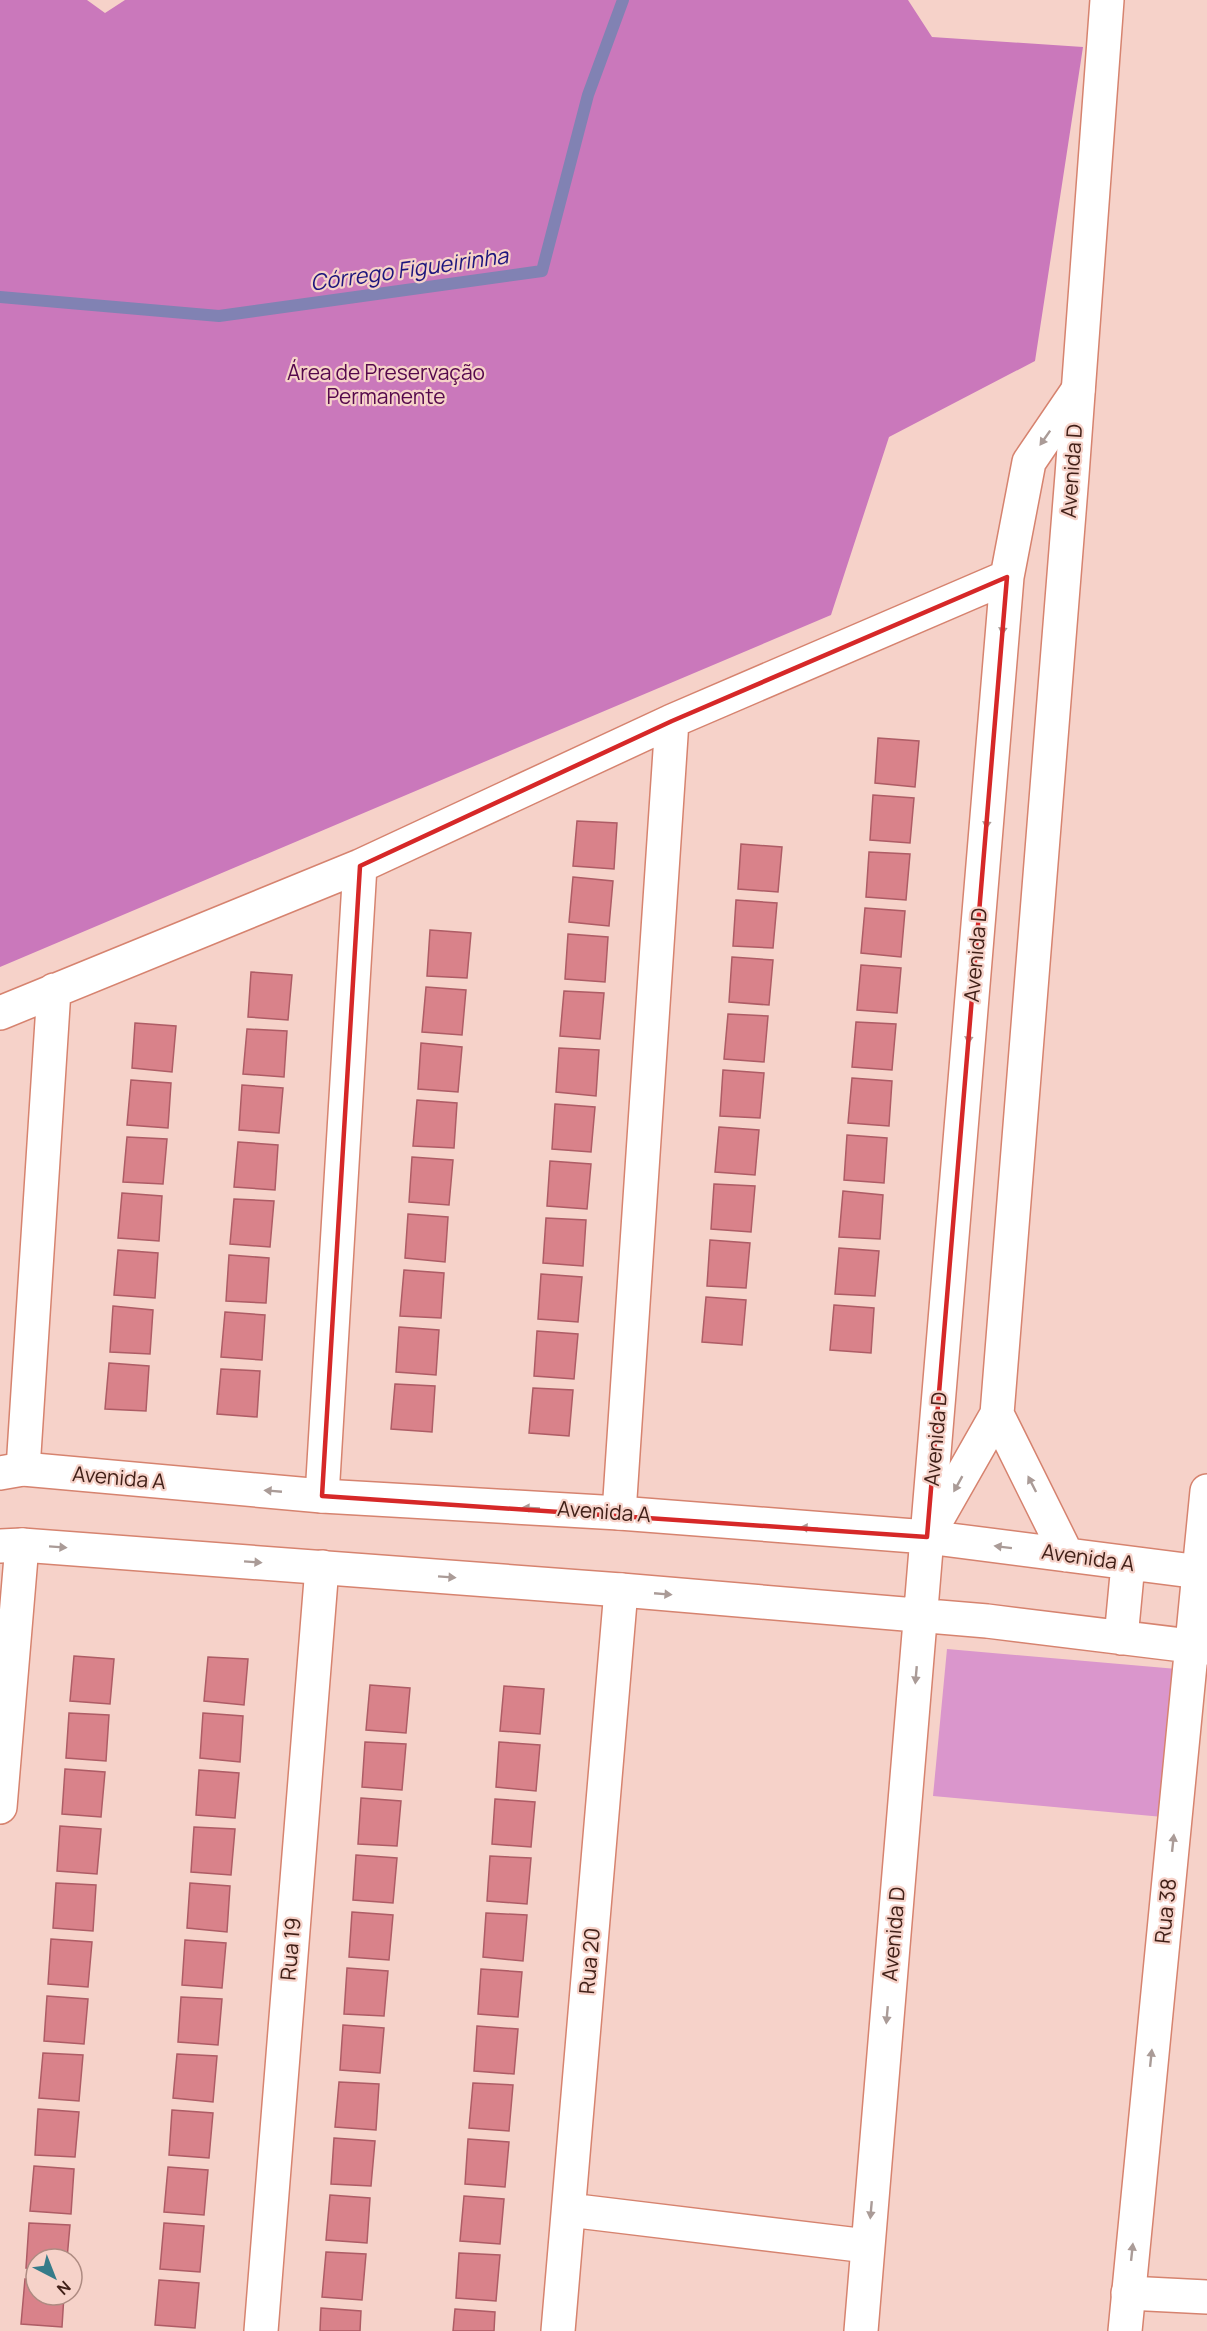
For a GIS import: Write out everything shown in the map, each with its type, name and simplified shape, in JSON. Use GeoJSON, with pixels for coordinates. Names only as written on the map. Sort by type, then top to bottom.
{"type":"FeatureCollection","features":[{"type":"Feature","properties":{"kind":"street","name":"Avenida D"},"geometry":{"type":"LineString","coordinates":[[927,1537],[996,1414],[1107,0]]}},
{"type":"Feature","properties":{"kind":"street","name":"Avenida D"},"geometry":{"type":"LineString","coordinates":[[861,2331],[1007,577],[1029,462],[1078,390]]}},
{"type":"Feature","properties":{"kind":"street"},"geometry":{"type":"LineString","coordinates":[[0,1013],[360,866],[672,721],[1007,577]]}},
{"type":"Feature","properties":{"kind":"street"},"geometry":{"type":"LineString","coordinates":[[619,1513],[672,721]]}},
{"type":"Feature","properties":{"kind":"street"},"geometry":{"type":"LineString","coordinates":[[322,1496],[360,866]]}},
{"type":"Feature","properties":{"kind":"street"},"geometry":{"type":"LineString","coordinates":[[12,1471],[54,990]]}},
{"type":"Feature","properties":{"kind":"street"},"geometry":{"type":"LineString","coordinates":[[996,1414],[1067,1555]]}},
{"type":"Feature","properties":{"kind":"street","name":"Avenida A"},"geometry":{"type":"LineString","coordinates":[[12,1471],[322,1496],[619,1513],[927,1537],[1203,1573]]}},
{"type":"Feature","properties":{"kind":"street","name":"Rua 38"},"geometry":{"type":"LineString","coordinates":[[1125,2331],[1200,1647],[1207,1491]]}},
{"type":"Feature","properties":{"kind":"street"},"geometry":{"type":"LineString","coordinates":[[0,1807],[11,1546],[322,1567],[987,1621],[1200,1647]]}},
{"type":"Feature","properties":{"kind":"street"},"geometry":{"type":"LineString","coordinates":[[1121,1638],[1128,1564]]}},
{"type":"Feature","properties":{"kind":"street","name":"Rua 19"},"geometry":{"type":"LineString","coordinates":[[261,2331],[322,1567]]}},
{"type":"Feature","properties":{"kind":"street","name":"Rua 20"},"geometry":{"type":"LineString","coordinates":[[558,2331],[621,1590]]}},
{"type":"Feature","properties":{"kind":"street"},"geometry":{"type":"LineString","coordinates":[[569,2210],[867,2246]]}},
{"type":"Feature","properties":{"kind":"street"},"geometry":{"type":"LineString","coordinates":[[1128,2293],[1207,2297]]}},
{"type":"Feature","properties":{"kind":"highlighted area"},"geometry":{"type":"Polygon","coordinates":[[[1007,577],[927,1537],[322,1496],[360,866],[672,721],[1007,577]]]}},
{"type":"Feature","properties":{"kind":"shaded area"},"geometry":{"type":"Polygon","coordinates":[[[947,1649],[1177,1669],[1163,1817],[933,1796],[947,1649]]]}},
{"type":"Feature","properties":{"kind":"green space","name":"Área de Preservação Permanente"},"geometry":{"type":"Polygon","coordinates":[[[0,0],[87,0],[105,13],[125,0],[908,0],[932,37],[1083,47],[1035,361],[889,437],[831,615],[0,967],[0,0]]]}},
{"type":"Feature","properties":{"kind":"building"},"geometry":{"type":"Polygon","coordinates":[[[878,738],[919,741],[915,787],[875,783],[878,738]]]}},
{"type":"Feature","properties":{"kind":"building"},"geometry":{"type":"Polygon","coordinates":[[[873,795],[914,798],[910,843],[870,840],[873,795]]]}},
{"type":"Feature","properties":{"kind":"building"},"geometry":{"type":"Polygon","coordinates":[[[577,821],[617,823],[614,869],[573,866],[577,821]]]}},
{"type":"Feature","properties":{"kind":"building"},"geometry":{"type":"Polygon","coordinates":[[[741,844],[782,847],[778,892],[738,889],[741,844]]]}},
{"type":"Feature","properties":{"kind":"building"},"geometry":{"type":"Polygon","coordinates":[[[869,852],[910,854],[906,900],[866,897],[869,852]]]}},
{"type":"Feature","properties":{"kind":"building"},"geometry":{"type":"Polygon","coordinates":[[[573,877],[613,881],[609,926],[569,922],[573,877]]]}},
{"type":"Feature","properties":{"kind":"building"},"geometry":{"type":"Polygon","coordinates":[[[736,900],[777,903],[773,948],[733,946],[736,900]]]}},
{"type":"Feature","properties":{"kind":"building"},"geometry":{"type":"Polygon","coordinates":[[[865,908],[905,911],[901,957],[861,953],[865,908]]]}},
{"type":"Feature","properties":{"kind":"building"},"geometry":{"type":"Polygon","coordinates":[[[430,930],[471,933],[467,978],[427,976],[430,930]]]}},
{"type":"Feature","properties":{"kind":"building"},"geometry":{"type":"Polygon","coordinates":[[[568,934],[608,937],[605,982],[565,979],[568,934]]]}},
{"type":"Feature","properties":{"kind":"building"},"geometry":{"type":"Polygon","coordinates":[[[732,957],[773,960],[769,1005],[729,1002],[732,957]]]}},
{"type":"Feature","properties":{"kind":"building"},"geometry":{"type":"Polygon","coordinates":[[[861,965],[901,968],[897,1013],[857,1010],[861,965]]]}},
{"type":"Feature","properties":{"kind":"building"},"geometry":{"type":"Polygon","coordinates":[[[251,972],[292,975],[288,1020],[248,1017],[251,972]]]}},
{"type":"Feature","properties":{"kind":"building"},"geometry":{"type":"Polygon","coordinates":[[[426,987],[466,990],[462,1035],[422,1032],[426,987]]]}},
{"type":"Feature","properties":{"kind":"building"},"geometry":{"type":"Polygon","coordinates":[[[564,991],[604,993],[600,1039],[560,1036],[564,991]]]}},
{"type":"Feature","properties":{"kind":"building"},"geometry":{"type":"Polygon","coordinates":[[[728,1014],[768,1016],[764,1062],[724,1059],[728,1014]]]}},
{"type":"Feature","properties":{"kind":"building"},"geometry":{"type":"Polygon","coordinates":[[[856,1022],[896,1024],[892,1070],[852,1067],[856,1022]]]}},
{"type":"Feature","properties":{"kind":"building"},"geometry":{"type":"Polygon","coordinates":[[[135,1023],[176,1026],[172,1072],[132,1068],[135,1023]]]}},
{"type":"Feature","properties":{"kind":"building"},"geometry":{"type":"Polygon","coordinates":[[[247,1029],[287,1031],[284,1077],[243,1074],[247,1029]]]}},
{"type":"Feature","properties":{"kind":"building"},"geometry":{"type":"Polygon","coordinates":[[[421,1043],[462,1047],[458,1092],[418,1089],[421,1043]]]}},
{"type":"Feature","properties":{"kind":"building"},"geometry":{"type":"Polygon","coordinates":[[[559,1048],[599,1050],[596,1096],[556,1092],[559,1048]]]}},
{"type":"Feature","properties":{"kind":"building"},"geometry":{"type":"Polygon","coordinates":[[[723,1070],[764,1073],[760,1118],[720,1116],[723,1070]]]}},
{"type":"Feature","properties":{"kind":"building"},"geometry":{"type":"Polygon","coordinates":[[[852,1078],[892,1081],[889,1126],[848,1123],[852,1078]]]}},
{"type":"Feature","properties":{"kind":"building"},"geometry":{"type":"Polygon","coordinates":[[[131,1080],[171,1083],[168,1128],[127,1125],[131,1080]]]}},
{"type":"Feature","properties":{"kind":"building"},"geometry":{"type":"Polygon","coordinates":[[[242,1085],[283,1088],[279,1133],[239,1130],[242,1085]]]}},
{"type":"Feature","properties":{"kind":"building"},"geometry":{"type":"Polygon","coordinates":[[[417,1100],[457,1103],[454,1148],[413,1146],[417,1100]]]}},
{"type":"Feature","properties":{"kind":"building"},"geometry":{"type":"Polygon","coordinates":[[[555,1104],[595,1107],[591,1152],[552,1149],[555,1104]]]}},
{"type":"Feature","properties":{"kind":"building"},"geometry":{"type":"Polygon","coordinates":[[[719,1127],[759,1130],[755,1175],[715,1172],[719,1127]]]}},
{"type":"Feature","properties":{"kind":"building"},"geometry":{"type":"Polygon","coordinates":[[[847,1135],[887,1138],[884,1183],[844,1180],[847,1135]]]}},
{"type":"Feature","properties":{"kind":"building"},"geometry":{"type":"Polygon","coordinates":[[[127,1137],[167,1139],[163,1184],[123,1182],[127,1137]]]}},
{"type":"Feature","properties":{"kind":"building"},"geometry":{"type":"Polygon","coordinates":[[[238,1142],[278,1145],[275,1190],[234,1187],[238,1142]]]}},
{"type":"Feature","properties":{"kind":"building"},"geometry":{"type":"Polygon","coordinates":[[[412,1157],[453,1160],[449,1205],[409,1202],[412,1157]]]}},
{"type":"Feature","properties":{"kind":"building"},"geometry":{"type":"Polygon","coordinates":[[[550,1161],[591,1164],[587,1209],[547,1206],[550,1161]]]}},
{"type":"Feature","properties":{"kind":"building"},"geometry":{"type":"Polygon","coordinates":[[[714,1184],[755,1186],[751,1232],[711,1229],[714,1184]]]}},
{"type":"Feature","properties":{"kind":"building"},"geometry":{"type":"Polygon","coordinates":[[[843,1191],[883,1195],[880,1239],[839,1237],[843,1191]]]}},
{"type":"Feature","properties":{"kind":"building"},"geometry":{"type":"Polygon","coordinates":[[[122,1193],[162,1196],[159,1241],[118,1238],[122,1193]]]}},
{"type":"Feature","properties":{"kind":"building"},"geometry":{"type":"Polygon","coordinates":[[[234,1199],[274,1201],[270,1247],[230,1244],[234,1199]]]}},
{"type":"Feature","properties":{"kind":"building"},"geometry":{"type":"Polygon","coordinates":[[[408,1214],[448,1217],[445,1262],[405,1258],[408,1214]]]}},
{"type":"Feature","properties":{"kind":"building"},"geometry":{"type":"Polygon","coordinates":[[[546,1218],[586,1220],[583,1266],[543,1263],[546,1218]]]}},
{"type":"Feature","properties":{"kind":"building"},"geometry":{"type":"Polygon","coordinates":[[[710,1240],[750,1243],[746,1288],[707,1286],[710,1240]]]}},
{"type":"Feature","properties":{"kind":"building"},"geometry":{"type":"Polygon","coordinates":[[[839,1248],[879,1251],[875,1296],[835,1294],[839,1248]]]}},
{"type":"Feature","properties":{"kind":"building"},"geometry":{"type":"Polygon","coordinates":[[[118,1250],[158,1253],[155,1298],[114,1295],[118,1250]]]}},
{"type":"Feature","properties":{"kind":"building"},"geometry":{"type":"Polygon","coordinates":[[[229,1255],[269,1258],[266,1303],[226,1301],[229,1255]]]}},
{"type":"Feature","properties":{"kind":"building"},"geometry":{"type":"Polygon","coordinates":[[[404,1270],[444,1273],[441,1318],[400,1316],[404,1270]]]}},
{"type":"Feature","properties":{"kind":"building"},"geometry":{"type":"Polygon","coordinates":[[[541,1274],[582,1277],[578,1322],[538,1319],[541,1274]]]}},
{"type":"Feature","properties":{"kind":"building"},"geometry":{"type":"Polygon","coordinates":[[[706,1297],[746,1300],[742,1345],[702,1342],[706,1297]]]}},
{"type":"Feature","properties":{"kind":"building"},"geometry":{"type":"Polygon","coordinates":[[[834,1305],[874,1308],[871,1353],[830,1350],[834,1305]]]}},
{"type":"Feature","properties":{"kind":"building"},"geometry":{"type":"Polygon","coordinates":[[[113,1306],[153,1310],[150,1354],[110,1352],[113,1306]]]}},
{"type":"Feature","properties":{"kind":"building"},"geometry":{"type":"Polygon","coordinates":[[[225,1312],[265,1315],[262,1360],[221,1357],[225,1312]]]}},
{"type":"Feature","properties":{"kind":"building"},"geometry":{"type":"Polygon","coordinates":[[[399,1327],[439,1330],[436,1375],[396,1372],[399,1327]]]}},
{"type":"Feature","properties":{"kind":"building"},"geometry":{"type":"Polygon","coordinates":[[[537,1331],[578,1334],[574,1379],[534,1376],[537,1331]]]}},
{"type":"Feature","properties":{"kind":"building"},"geometry":{"type":"Polygon","coordinates":[[[109,1363],[149,1366],[146,1411],[105,1409],[109,1363]]]}},
{"type":"Feature","properties":{"kind":"building"},"geometry":{"type":"Polygon","coordinates":[[[221,1369],[260,1371],[257,1417],[217,1414],[221,1369]]]}},
{"type":"Feature","properties":{"kind":"building"},"geometry":{"type":"Polygon","coordinates":[[[395,1384],[435,1386],[432,1432],[391,1429],[395,1384]]]}},
{"type":"Feature","properties":{"kind":"building"},"geometry":{"type":"Polygon","coordinates":[[[533,1388],[573,1390],[569,1436],[529,1433],[533,1388]]]}},
{"type":"Feature","properties":{"kind":"building"},"geometry":{"type":"Polygon","coordinates":[[[74,1656],[114,1659],[110,1704],[70,1701],[74,1656]]]}},
{"type":"Feature","properties":{"kind":"building"},"geometry":{"type":"Polygon","coordinates":[[[208,1657],[248,1659],[244,1705],[204,1701],[208,1657]]]}},
{"type":"Feature","properties":{"kind":"building"},"geometry":{"type":"Polygon","coordinates":[[[370,1685],[410,1688],[406,1733],[366,1730],[370,1685]]]}},
{"type":"Feature","properties":{"kind":"building"},"geometry":{"type":"Polygon","coordinates":[[[504,1686],[544,1689],[540,1734],[500,1731],[504,1686]]]}},
{"type":"Feature","properties":{"kind":"building"},"geometry":{"type":"Polygon","coordinates":[[[69,1713],[109,1715],[106,1761],[66,1758],[69,1713]]]}},
{"type":"Feature","properties":{"kind":"building"},"geometry":{"type":"Polygon","coordinates":[[[203,1713],[243,1716],[240,1762],[200,1758],[203,1713]]]}},
{"type":"Feature","properties":{"kind":"building"},"geometry":{"type":"Polygon","coordinates":[[[365,1742],[406,1744],[402,1790],[362,1787],[365,1742]]]}},
{"type":"Feature","properties":{"kind":"building"},"geometry":{"type":"Polygon","coordinates":[[[499,1742],[540,1745],[536,1791],[496,1787],[499,1742]]]}},
{"type":"Feature","properties":{"kind":"building"},"geometry":{"type":"Polygon","coordinates":[[[65,1769],[105,1772],[101,1817],[62,1814],[65,1769]]]}},
{"type":"Feature","properties":{"kind":"building"},"geometry":{"type":"Polygon","coordinates":[[[199,1770],[239,1773],[235,1818],[196,1815],[199,1770]]]}},
{"type":"Feature","properties":{"kind":"building"},"geometry":{"type":"Polygon","coordinates":[[[361,1798],[401,1801],[397,1846],[358,1844],[361,1798]]]}},
{"type":"Feature","properties":{"kind":"building"},"geometry":{"type":"Polygon","coordinates":[[[495,1799],[535,1802],[531,1847],[492,1844],[495,1799]]]}},
{"type":"Feature","properties":{"kind":"building"},"geometry":{"type":"Polygon","coordinates":[[[60,1826],[101,1829],[97,1874],[57,1871],[60,1826]]]}},
{"type":"Feature","properties":{"kind":"building"},"geometry":{"type":"Polygon","coordinates":[[[194,1827],[235,1829],[231,1875],[191,1872],[194,1827]]]}},
{"type":"Feature","properties":{"kind":"building"},"geometry":{"type":"Polygon","coordinates":[[[356,1855],[397,1858],[393,1903],[353,1900],[356,1855]]]}},
{"type":"Feature","properties":{"kind":"building"},"geometry":{"type":"Polygon","coordinates":[[[490,1856],[531,1858],[527,1904],[487,1901],[490,1856]]]}},
{"type":"Feature","properties":{"kind":"building"},"geometry":{"type":"Polygon","coordinates":[[[56,1883],[96,1885],[93,1931],[53,1928],[56,1883]]]}},
{"type":"Feature","properties":{"kind":"building"},"geometry":{"type":"Polygon","coordinates":[[[190,1883],[230,1886],[227,1932],[187,1928],[190,1883]]]}},
{"type":"Feature","properties":{"kind":"building"},"geometry":{"type":"Polygon","coordinates":[[[352,1912],[393,1915],[389,1960],[349,1957],[352,1912]]]}},
{"type":"Feature","properties":{"kind":"building"},"geometry":{"type":"Polygon","coordinates":[[[486,1913],[527,1915],[523,1961],[483,1957],[486,1913]]]}},
{"type":"Feature","properties":{"kind":"building"},"geometry":{"type":"Polygon","coordinates":[[[51,1939],[92,1942],[88,1987],[48,1984],[51,1939]]]}},
{"type":"Feature","properties":{"kind":"building"},"geometry":{"type":"Polygon","coordinates":[[[185,1940],[226,1943],[222,1988],[182,1985],[185,1940]]]}},
{"type":"Feature","properties":{"kind":"building"},"geometry":{"type":"Polygon","coordinates":[[[347,1968],[388,1971],[384,2016],[344,2014],[347,1968]]]}},
{"type":"Feature","properties":{"kind":"building"},"geometry":{"type":"Polygon","coordinates":[[[481,1969],[522,1972],[518,2017],[478,2014],[481,1969]]]}},
{"type":"Feature","properties":{"kind":"building"},"geometry":{"type":"Polygon","coordinates":[[[47,1996],[88,1999],[84,2044],[44,2041],[47,1996]]]}},
{"type":"Feature","properties":{"kind":"building"},"geometry":{"type":"Polygon","coordinates":[[[181,1997],[222,1999],[218,2045],[178,2042],[181,1997]]]}},
{"type":"Feature","properties":{"kind":"building"},"geometry":{"type":"Polygon","coordinates":[[[343,2025],[384,2028],[380,2073],[340,2070],[343,2025]]]}},
{"type":"Feature","properties":{"kind":"building"},"geometry":{"type":"Polygon","coordinates":[[[477,2026],[518,2029],[514,2074],[474,2071],[477,2026]]]}},
{"type":"Feature","properties":{"kind":"building"},"geometry":{"type":"Polygon","coordinates":[[[43,2053],[83,2055],[79,2101],[39,2098],[43,2053]]]}},
{"type":"Feature","properties":{"kind":"building"},"geometry":{"type":"Polygon","coordinates":[[[177,2054],[217,2056],[213,2102],[173,2098],[177,2054]]]}},
{"type":"Feature","properties":{"kind":"building"},"geometry":{"type":"Polygon","coordinates":[[[339,2082],[379,2084],[376,2130],[335,2127],[339,2082]]]}},
{"type":"Feature","properties":{"kind":"building"},"geometry":{"type":"Polygon","coordinates":[[[473,2083],[513,2085],[509,2131],[469,2128],[473,2083]]]}},
{"type":"Feature","properties":{"kind":"building"},"geometry":{"type":"Polygon","coordinates":[[[38,2109],[79,2112],[75,2157],[35,2155],[38,2109]]]}},
{"type":"Feature","properties":{"kind":"building"},"geometry":{"type":"Polygon","coordinates":[[[172,2110],[213,2113],[209,2158],[169,2155],[172,2110]]]}},
{"type":"Feature","properties":{"kind":"building"},"geometry":{"type":"Polygon","coordinates":[[[334,2138],[375,2141],[371,2186],[331,2184],[334,2138]]]}},
{"type":"Feature","properties":{"kind":"building"},"geometry":{"type":"Polygon","coordinates":[[[468,2139],[509,2142],[505,2187],[465,2184],[468,2139]]]}},
{"type":"Feature","properties":{"kind":"building"},"geometry":{"type":"Polygon","coordinates":[[[34,2166],[74,2169],[71,2214],[30,2211],[34,2166]]]}},
{"type":"Feature","properties":{"kind":"building"},"geometry":{"type":"Polygon","coordinates":[[[168,2167],[208,2170],[204,2215],[164,2212],[168,2167]]]}},
{"type":"Feature","properties":{"kind":"building"},"geometry":{"type":"Polygon","coordinates":[[[330,2195],[370,2198],[367,2243],[326,2240],[330,2195]]]}},
{"type":"Feature","properties":{"kind":"building"},"geometry":{"type":"Polygon","coordinates":[[[464,2196],[504,2199],[500,2244],[460,2241],[464,2196]]]}},
{"type":"Feature","properties":{"kind":"building"},"geometry":{"type":"Polygon","coordinates":[[[29,2223],[70,2225],[68,2247],[27,2247],[29,2223]]]}},
{"type":"Feature","properties":{"kind":"building"},"geometry":{"type":"Polygon","coordinates":[[[164,2223],[204,2226],[200,2272],[160,2269],[164,2223]]]}},
{"type":"Feature","properties":{"kind":"building"},"geometry":{"type":"Polygon","coordinates":[[[326,2252],[366,2254],[362,2300],[322,2297],[326,2252]]]}},
{"type":"Feature","properties":{"kind":"building"},"geometry":{"type":"Polygon","coordinates":[[[459,2253],[500,2255],[496,2301],[456,2298],[459,2253]]]}},
{"type":"Feature","properties":{"kind":"building"},"geometry":{"type":"Polygon","coordinates":[[[159,2280],[199,2283],[195,2328],[155,2325],[159,2280]]]}},
{"type":"Feature","properties":{"kind":"building"},"geometry":{"type":"Polygon","coordinates":[[[24,2290],[24,2307],[63,2307],[62,2327],[21,2324],[24,2290]]]}},
{"type":"Feature","properties":{"kind":"building"},"geometry":{"type":"Polygon","coordinates":[[[321,2308],[361,2311],[360,2331],[320,2331],[321,2308]]]}},
{"type":"Feature","properties":{"kind":"building"},"geometry":{"type":"Polygon","coordinates":[[[455,2309],[495,2312],[494,2331],[453,2331],[455,2309]]]}},
{"type":"Feature","properties":{"kind":"waterway","name":"Córrego Figueirinha"},"geometry":{"type":"LineString","coordinates":[[0,297],[219,316],[542,271],[588,95],[623,0]]}}]}
